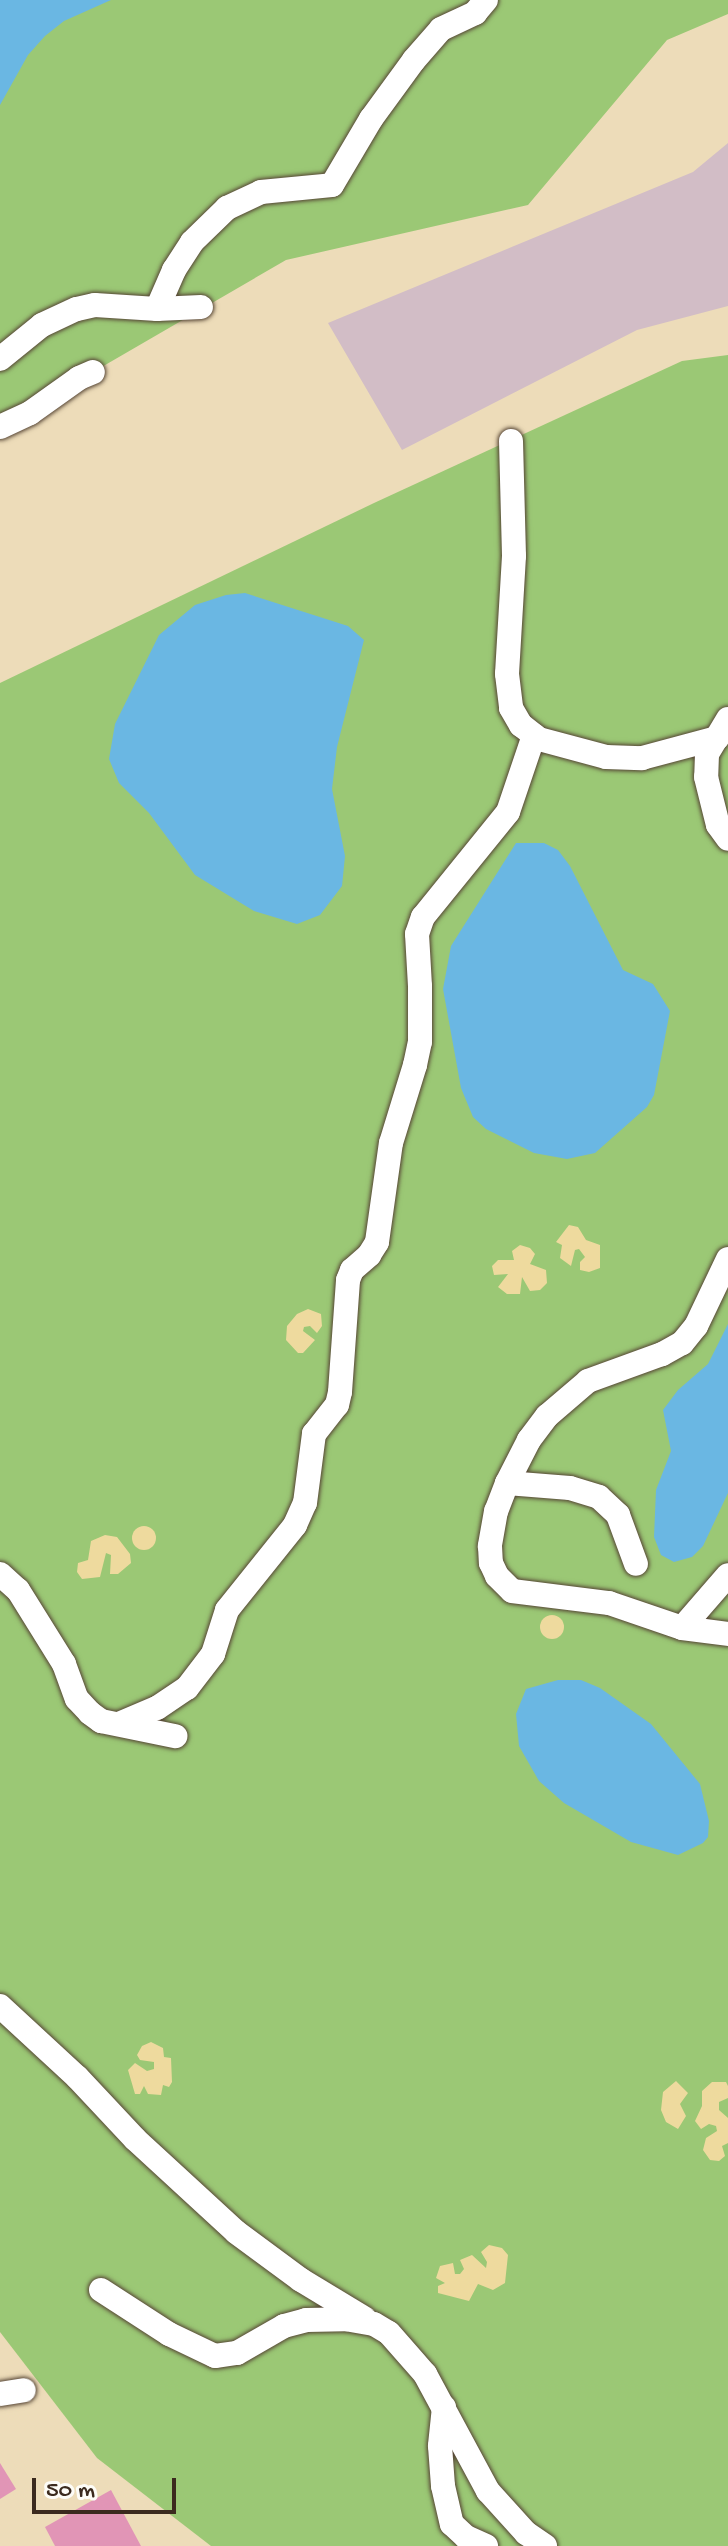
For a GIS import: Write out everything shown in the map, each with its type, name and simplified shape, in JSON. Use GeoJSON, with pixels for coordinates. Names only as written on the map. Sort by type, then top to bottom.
{"type":"FeatureCollection","features":[{"type":"Feature","properties":{"kind":"lane"},"geometry":{"type":"LineString","coordinates":[[157,309],[174,270],[192,242],[227,208],[261,192],[332,185],[371,119],[414,60],[441,29],[475,13],[486,0]]}},
{"type":"Feature","properties":{"kind":"lane"},"geometry":{"type":"LineString","coordinates":[[0,359],[42,325],[77,309],[95,305],[157,309],[201,307]]}},
{"type":"Feature","properties":{"kind":"lane"},"geometry":{"type":"LineString","coordinates":[[0,427],[30,413],[64,388],[93,372]]}},
{"type":"Feature","properties":{"kind":"lane"},"geometry":{"type":"LineString","coordinates":[[511,441],[514,556],[508,695],[521,725],[534,735],[606,757],[642,758],[722,728]]}},
{"type":"Feature","properties":{"kind":"lane"},"geometry":{"type":"LineString","coordinates":[[722,728],[707,754],[706,777],[718,825],[728,839]]}},
{"type":"Feature","properties":{"kind":"lane"},"geometry":{"type":"LineString","coordinates":[[121,1723],[157,1708],[187,1688],[213,1654],[227,1610],[295,1525],[305,1503],[314,1434],[337,1405],[340,1392],[348,1280],[352,1270],[369,1255],[377,1242],[391,1143],[420,1042],[417,934],[423,917],[508,812],[534,735]]}},
{"type":"Feature","properties":{"kind":"lane"},"geometry":{"type":"LineString","coordinates":[[728,1259],[696,1326],[682,1343],[662,1354],[588,1381],[547,1416],[529,1440],[507,1483],[496,1511],[490,1546],[491,1563],[504,1586],[512,1591],[609,1603],[682,1628],[728,1634]]}},
{"type":"Feature","properties":{"kind":"lane"},"geometry":{"type":"LineString","coordinates":[[507,1483],[570,1488],[599,1497],[618,1515],[636,1564]]}},
{"type":"Feature","properties":{"kind":"lane"},"geometry":{"type":"LineString","coordinates":[[0,1574],[18,1590],[64,1664],[77,1699],[101,1721],[175,1736]]}},
{"type":"Feature","properties":{"kind":"lane"},"geometry":{"type":"LineString","coordinates":[[682,1628],[728,1575]]}},
{"type":"Feature","properties":{"kind":"lane"},"geometry":{"type":"LineString","coordinates":[[0,2006],[77,2077],[145,2149],[236,2232],[301,2280],[374,2324],[413,2357],[444,2407],[488,2491],[526,2533],[545,2546]]}},
{"type":"Feature","properties":{"kind":"lane"},"geometry":{"type":"LineString","coordinates":[[101,2290],[169,2334],[215,2356],[237,2353],[284,2326],[306,2320],[345,2319],[374,2324]]}},
{"type":"Feature","properties":{"kind":"lane"},"geometry":{"type":"LineString","coordinates":[[444,2407],[440,2456],[452,2524],[466,2537],[486,2546]]}},
{"type":"Feature","properties":{"kind":"shaded area"},"geometry":{"type":"Polygon","coordinates":[[[728,143],[728,306],[637,330],[402,450],[328,323],[693,172],[728,143]]]}},
{"type":"Feature","properties":{"kind":"green space"},"geometry":{"type":"Polygon","coordinates":[[[0,0],[728,0],[728,14],[667,40],[528,205],[286,260],[0,426],[0,0]]]}},
{"type":"Feature","properties":{"kind":"green space"},"geometry":{"type":"Polygon","coordinates":[[[728,355],[728,2546],[211,2546],[97,2458],[0,2332],[0,683],[374,503],[682,361],[728,355]]]}},
{"type":"Feature","properties":{"kind":"sand"},"geometry":{"type":"Polygon","coordinates":[[[569,1225],[578,1227],[586,1240],[600,1245],[600,1268],[589,1272],[580,1270],[580,1262],[585,1257],[579,1249],[575,1250],[571,1266],[560,1258],[562,1245],[556,1242],[569,1225]]]}},
{"type":"Feature","properties":{"kind":"sand"},"geometry":{"type":"Polygon","coordinates":[[[520,1245],[530,1248],[535,1254],[530,1264],[546,1270],[547,1283],[540,1290],[530,1291],[522,1277],[520,1294],[507,1294],[498,1287],[508,1274],[494,1275],[492,1266],[498,1260],[514,1260],[512,1251],[520,1245]]]}},
{"type":"Feature","properties":{"kind":"sand"},"geometry":{"type":"Polygon","coordinates":[[[308,1309],[321,1314],[322,1326],[317,1333],[310,1326],[304,1327],[303,1331],[315,1340],[303,1353],[298,1353],[286,1340],[287,1326],[297,1314],[308,1309]]]}},
{"type":"Feature","properties":{"kind":"sand"},"geometry":{"type":"Polygon","coordinates":[[[144,1526],[153,1529],[156,1538],[153,1547],[144,1550],[135,1547],[132,1538],[135,1529],[144,1526]]]}},
{"type":"Feature","properties":{"kind":"sand"},"geometry":{"type":"Polygon","coordinates":[[[105,1535],[117,1537],[130,1554],[131,1563],[118,1574],[110,1574],[111,1555],[106,1553],[100,1577],[82,1579],[77,1572],[78,1563],[88,1560],[91,1541],[105,1535]]]}},
{"type":"Feature","properties":{"kind":"sand"},"geometry":{"type":"Polygon","coordinates":[[[552,1615],[561,1618],[564,1627],[561,1636],[552,1639],[543,1636],[540,1627],[543,1618],[552,1615]]]}},
{"type":"Feature","properties":{"kind":"sand"},"geometry":{"type":"Polygon","coordinates":[[[151,2042],[163,2048],[164,2057],[171,2058],[172,2082],[169,2087],[163,2085],[161,2095],[148,2094],[144,2086],[140,2094],[135,2094],[128,2070],[135,2063],[147,2071],[154,2069],[154,2062],[140,2060],[137,2055],[142,2046],[151,2042]]]}},
{"type":"Feature","properties":{"kind":"sand"},"geometry":{"type":"Polygon","coordinates":[[[676,2081],[688,2093],[680,2104],[686,2116],[678,2129],[666,2122],[661,2110],[663,2092],[676,2081]]]}},
{"type":"Feature","properties":{"kind":"sand"},"geometry":{"type":"Polygon","coordinates":[[[712,2082],[726,2082],[728,2086],[728,2098],[719,2102],[719,2110],[728,2118],[728,2143],[722,2146],[725,2156],[719,2161],[710,2160],[703,2150],[706,2138],[717,2131],[716,2126],[709,2124],[701,2129],[695,2121],[702,2106],[702,2091],[712,2082]]]}},
{"type":"Feature","properties":{"kind":"sand"},"geometry":{"type":"Polygon","coordinates":[[[489,2245],[502,2248],[508,2255],[505,2283],[493,2290],[478,2284],[469,2301],[438,2293],[438,2286],[445,2283],[436,2278],[440,2266],[453,2263],[455,2274],[460,2274],[464,2269],[460,2260],[472,2255],[486,2268],[487,2262],[481,2252],[489,2245]]]}},
{"type":"Feature","properties":{"kind":"water"},"geometry":{"type":"Polygon","coordinates":[[[0,0],[111,0],[64,21],[45,36],[28,55],[0,105],[0,0]]]}},
{"type":"Feature","properties":{"kind":"water"},"geometry":{"type":"Polygon","coordinates":[[[245,593],[348,626],[364,640],[337,747],[332,789],[345,856],[342,886],[320,915],[297,924],[254,911],[195,875],[149,813],[119,783],[109,759],[115,724],[159,635],[195,605],[226,595],[245,593]]]}},
{"type":"Feature","properties":{"kind":"water"},"geometry":{"type":"Polygon","coordinates":[[[516,843],[544,843],[558,850],[570,866],[623,970],[653,984],[670,1011],[654,1095],[647,1107],[595,1153],[567,1159],[534,1153],[486,1129],[473,1117],[461,1088],[443,989],[451,946],[516,843]]]}},
{"type":"Feature","properties":{"kind":"water"},"geometry":{"type":"Polygon","coordinates":[[[728,1324],[728,1493],[703,1546],[692,1557],[674,1562],[661,1555],[654,1537],[656,1490],[671,1451],[663,1410],[678,1390],[708,1364],[728,1324]]]}},
{"type":"Feature","properties":{"kind":"water"},"geometry":{"type":"Polygon","coordinates":[[[558,1680],[581,1680],[600,1688],[651,1724],[700,1784],[709,1821],[708,1837],[703,1843],[678,1855],[631,1842],[564,1803],[539,1781],[519,1746],[516,1714],[526,1689],[558,1680]]]}},
{"type":"Feature","properties":{"kind":"building"},"geometry":{"type":"Polygon","coordinates":[[[0,2463],[16,2489],[0,2499],[0,2463]]]}},
{"type":"Feature","properties":{"kind":"building"},"geometry":{"type":"Polygon","coordinates":[[[111,2490],[141,2546],[55,2546],[45,2527],[111,2490]]]}}]}
